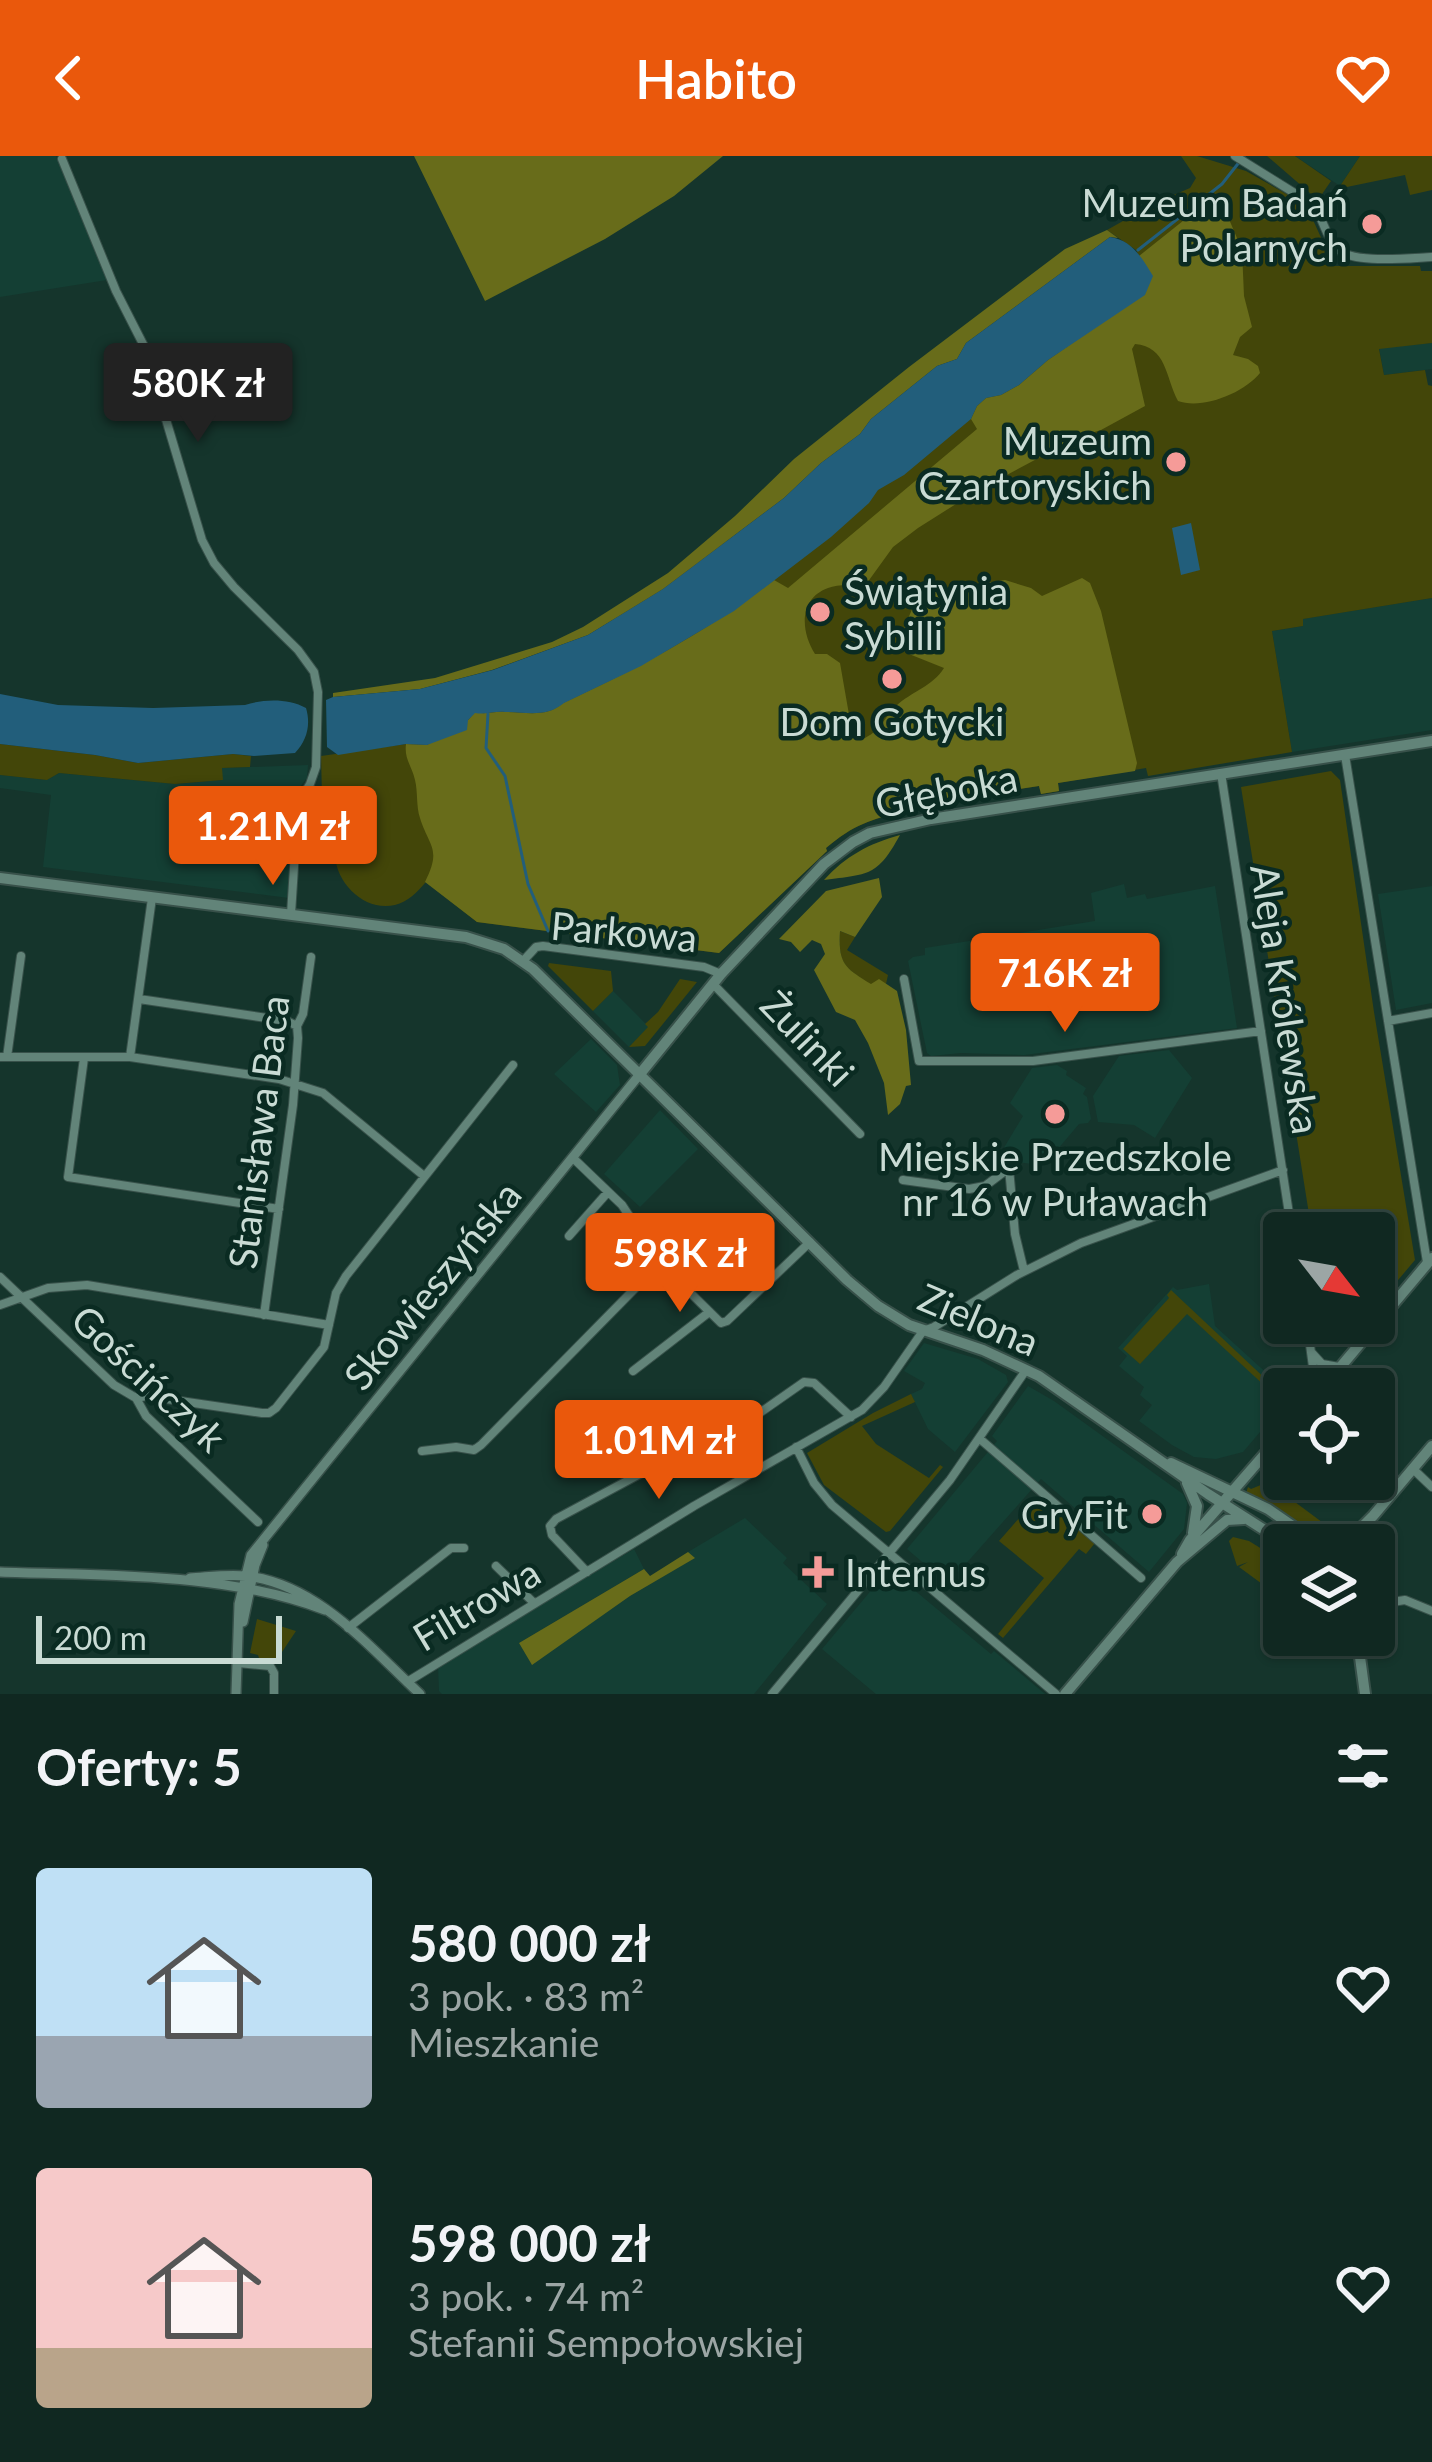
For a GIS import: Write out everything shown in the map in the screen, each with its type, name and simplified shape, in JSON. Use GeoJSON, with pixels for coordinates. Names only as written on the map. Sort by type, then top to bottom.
{"type":"FeatureCollection","features":[{"type":"Feature","properties":{"kind":"main road","name":"Głęboka"},"geometry":{"type":"LineString","coordinates":[[640,1074],[717,979],[824,864],[870,833],[907,823],[1432,741]]}},
{"type":"Feature","properties":{"kind":"main road"},"geometry":{"type":"LineString","coordinates":[[0,878],[480,939],[523,961]]}},
{"type":"Feature","properties":{"kind":"main road","name":"Zielona"},"geometry":{"type":"LineString","coordinates":[[523,961],[878,1306],[923,1331],[1027,1369],[1263,1530]]}},
{"type":"Feature","properties":{"kind":"main road"},"geometry":{"type":"LineString","coordinates":[[1341,1367],[1430,1261]]}},
{"type":"Feature","properties":{"kind":"main road"},"geometry":{"type":"LineString","coordinates":[[1365,1524],[1432,1446]]}},
{"type":"Feature","properties":{"kind":"main road","name":"Zielona"},"geometry":{"type":"LineString","coordinates":[[1152,1454],[1293,1524]]}},
{"type":"Feature","properties":{"kind":"main road"},"geometry":{"type":"LineString","coordinates":[[1190,1540],[1236,1493],[1263,1456]]}},
{"type":"Feature","properties":{"kind":"main road"},"geometry":{"type":"LineString","coordinates":[[1178,1562],[1197,1517],[1192,1490],[1181,1475]]}},
{"type":"Feature","properties":{"kind":"main road"},"geometry":{"type":"LineString","coordinates":[[1236,1493],[1247,1520]]}},
{"type":"Feature","properties":{"kind":"main road"},"geometry":{"type":"LineString","coordinates":[[1220,1526],[1225,1505]]}},
{"type":"Feature","properties":{"kind":"main road"},"geometry":{"type":"LineString","coordinates":[[1369,1524],[1373,1516]]}},
{"type":"Feature","properties":{"kind":"main road"},"geometry":{"type":"LineString","coordinates":[[1061,1694],[1178,1562],[1227,1520],[1247,1520]]}},
{"type":"Feature","properties":{"kind":"main road"},"geometry":{"type":"LineString","coordinates":[[1359,1656],[1365,1694]]}},
{"type":"Feature","properties":{"kind":"street"},"geometry":{"type":"LineString","coordinates":[[1235,156],[1312,204],[1333,244],[1348,257],[1432,257]]}},
{"type":"Feature","properties":{"kind":"street"},"geometry":{"type":"LineString","coordinates":[[62,159],[144,346],[202,540],[234,587],[314,672],[316,766],[298,804],[291,914]]}},
{"type":"Feature","properties":{"kind":"street"},"geometry":{"type":"LineString","coordinates":[[1345,755],[1430,1261]]}},
{"type":"Feature","properties":{"kind":"street","name":"Aleja Królewska"},"geometry":{"type":"LineString","coordinates":[[1221,773],[1289,1212]]}},
{"type":"Feature","properties":{"kind":"street"},"geometry":{"type":"LineString","coordinates":[[130,1057],[153,896]]}},
{"type":"Feature","properties":{"kind":"street","name":"Parkowa"},"geometry":{"type":"LineString","coordinates":[[523,961],[543,946],[704,967],[717,979]]}},
{"type":"Feature","properties":{"kind":"street"},"geometry":{"type":"LineString","coordinates":[[22,956],[4,1057],[130,1057],[294,1083],[330,1097],[424,1176]]}},
{"type":"Feature","properties":{"kind":"street","name":"Stanisława Baca"},"geometry":{"type":"LineString","coordinates":[[264,1315],[297,1026],[311,957]]}},
{"type":"Feature","properties":{"kind":"street","name":"Żulinki"},"geometry":{"type":"LineString","coordinates":[[717,979],[860,1134]]}},
{"type":"Feature","properties":{"kind":"street"},"geometry":{"type":"LineString","coordinates":[[904,979],[919,1061],[1033,1061],[1261,1031]]}},
{"type":"Feature","properties":{"kind":"street"},"geometry":{"type":"LineString","coordinates":[[139,999],[297,1026]]}},
{"type":"Feature","properties":{"kind":"street"},"geometry":{"type":"LineString","coordinates":[[1388,1021],[1432,1012]]}},
{"type":"Feature","properties":{"kind":"street"},"geometry":{"type":"LineString","coordinates":[[84,1058],[68,1177],[279,1209]]}},
{"type":"Feature","properties":{"kind":"street"},"geometry":{"type":"LineString","coordinates":[[136,1398],[269,1413],[319,1355],[340,1285],[513,1065]]}},
{"type":"Feature","properties":{"kind":"street","name":"Skowieszyńska"},"geometry":{"type":"LineString","coordinates":[[236,1694],[237,1627],[248,1577],[270,1533],[640,1074]]}},
{"type":"Feature","properties":{"kind":"street"},"geometry":{"type":"LineString","coordinates":[[573,1158],[632,1217],[660,1263],[721,1323],[810,1242]]}},
{"type":"Feature","properties":{"kind":"street"},"geometry":{"type":"LineString","coordinates":[[903,1180],[969,1189],[985,1186],[1009,1168],[1024,1271]]}},
{"type":"Feature","properties":{"kind":"street"},"geometry":{"type":"LineString","coordinates":[[923,1331],[1024,1271],[1110,1232],[1282,1169]]}},
{"type":"Feature","properties":{"kind":"street"},"geometry":{"type":"LineString","coordinates":[[569,1236],[608,1192]]}},
{"type":"Feature","properties":{"kind":"street"},"geometry":{"type":"LineString","coordinates":[[422,1451],[474,1450],[482,1445],[660,1263]]}},
{"type":"Feature","properties":{"kind":"street","name":"Gościńczyk"},"geometry":{"type":"LineString","coordinates":[[0,1277],[114,1385],[136,1398],[146,1416],[258,1522]]}},
{"type":"Feature","properties":{"kind":"street"},"geometry":{"type":"LineString","coordinates":[[0,1305],[48,1288],[87,1285],[329,1325]]}},
{"type":"Feature","properties":{"kind":"street"},"geometry":{"type":"LineString","coordinates":[[956,1342],[950,1325],[960,1311]]}},
{"type":"Feature","properties":{"kind":"street"},"geometry":{"type":"LineString","coordinates":[[633,1371],[708,1313]]}},
{"type":"Feature","properties":{"kind":"street","name":"Filtrowa"},"geometry":{"type":"LineString","coordinates":[[407,1682],[862,1410],[923,1331]]}},
{"type":"Feature","properties":{"kind":"street"},"geometry":{"type":"LineString","coordinates":[[1310,1344],[1315,1368]]}},
{"type":"Feature","properties":{"kind":"street"},"geometry":{"type":"LineString","coordinates":[[1311,1350],[1322,1364],[1341,1367]]}},
{"type":"Feature","properties":{"kind":"street"},"geometry":{"type":"LineString","coordinates":[[772,1694],[950,1480],[1027,1369]]}},
{"type":"Feature","properties":{"kind":"street"},"geometry":{"type":"LineString","coordinates":[[587,1572],[553,1535],[550,1526],[556,1519],[666,1460],[705,1451],[804,1382],[814,1383],[850,1417]]}},
{"type":"Feature","properties":{"kind":"street"},"geometry":{"type":"LineString","coordinates":[[980,1439],[1138,1575]]}},
{"type":"Feature","properties":{"kind":"street"},"geometry":{"type":"LineString","coordinates":[[796,1448],[827,1500],[1061,1694]]}},
{"type":"Feature","properties":{"kind":"street"},"geometry":{"type":"LineString","coordinates":[[1413,1469],[1432,1487]]}},
{"type":"Feature","properties":{"kind":"street"},"geometry":{"type":"LineString","coordinates":[[348,1628],[452,1548],[464,1548]]}},
{"type":"Feature","properties":{"kind":"street"},"geometry":{"type":"LineString","coordinates":[[496,1566],[534,1603]]}},
{"type":"Feature","properties":{"kind":"street"},"geometry":{"type":"LineString","coordinates":[[0,1572],[167,1579],[248,1577],[301,1593],[326,1610],[420,1694]]}},
{"type":"Feature","properties":{"kind":"street"},"geometry":{"type":"LineString","coordinates":[[167,1579],[284,1597],[326,1610]]}},
{"type":"Feature","properties":{"kind":"street"},"geometry":{"type":"LineString","coordinates":[[1395,1602],[1405,1600],[1432,1611]]}},
{"type":"Feature","properties":{"kind":"street"},"geometry":{"type":"LineString","coordinates":[[238,1657],[273,1669],[274,1694]]}},
{"type":"Feature","properties":{"kind":"shaded area"},"geometry":{"type":"Polygon","coordinates":[[[0,156],[56,156],[107,280],[0,297],[0,156]]]}},
{"type":"Feature","properties":{"kind":"shaded area"},"geometry":{"type":"Polygon","coordinates":[[[414,156],[723,156],[674,196],[605,239],[485,301],[414,156]]]}},
{"type":"Feature","properties":{"kind":"shaded area"},"geometry":{"type":"Polygon","coordinates":[[[1181,156],[1246,171],[1297,200],[1308,209],[1334,266],[1420,266],[1421,271],[1432,271],[1432,343],[1379,349],[1384,375],[1425,370],[1432,386],[1432,598],[1303,619],[1303,626],[1272,631],[1292,752],[1148,776],[1146,768],[1058,783],[1059,791],[1041,794],[1039,786],[906,807],[906,811],[863,824],[836,840],[719,953],[477,922],[426,882],[404,902],[384,906],[364,900],[347,886],[335,856],[347,820],[344,801],[322,796],[321,756],[406,744],[468,720],[1139,256],[1107,230],[1190,188],[1196,178],[1181,156]]]}},
{"type":"Feature","properties":{"kind":"shaded area"},"geometry":{"type":"Polygon","coordinates":[[[1267,156],[1295,156],[1331,181],[1318,200],[1267,156]]]}},
{"type":"Feature","properties":{"kind":"shaded area"},"geometry":{"type":"Polygon","coordinates":[[[1295,156],[1360,156],[1340,186],[1295,156]]]}},
{"type":"Feature","properties":{"kind":"shaded area"},"geometry":{"type":"Polygon","coordinates":[[[1360,156],[1432,156],[1432,190],[1410,195],[1405,175],[1342,188],[1360,156]]]}},
{"type":"Feature","properties":{"kind":"shaded area"},"geometry":{"type":"Polygon","coordinates":[[[1218,193],[1242,250],[1244,296],[1252,327],[1240,337],[1233,355],[1248,359],[1260,373],[1222,398],[1178,401],[1159,357],[1135,344],[1132,349],[1145,406],[975,492],[893,547],[867,583],[818,593],[805,617],[815,654],[827,654],[840,663],[851,726],[859,740],[944,668],[909,654],[903,641],[915,603],[932,591],[1005,580],[1042,596],[1082,578],[1090,583],[1101,611],[1137,763],[1135,771],[1058,783],[1059,791],[1041,794],[1039,786],[906,807],[906,811],[863,824],[826,848],[719,953],[477,922],[425,882],[433,854],[419,813],[406,744],[427,745],[475,712],[550,711],[672,648],[774,580],[788,588],[977,429],[971,419],[986,398],[1019,385],[1104,321],[1139,256],[1218,193]]]}},
{"type":"Feature","properties":{"kind":"shaded area"},"geometry":{"type":"Polygon","coordinates":[[[1107,230],[1118,238],[1110,237],[966,343],[957,359],[937,366],[784,498],[663,589],[588,635],[492,670],[420,689],[333,697],[333,693],[435,678],[552,642],[583,627],[668,573],[794,459],[909,367],[1065,249],[1107,230]]]}},
{"type":"Feature","properties":{"kind":"shaded area"},"geometry":{"type":"Polygon","coordinates":[[[1432,343],[1432,369],[1384,375],[1379,348],[1432,343]]]}},
{"type":"Feature","properties":{"kind":"shaded area"},"geometry":{"type":"Polygon","coordinates":[[[1432,598],[1432,730],[1292,752],[1272,631],[1303,626],[1302,619],[1432,598]]]}},
{"type":"Feature","properties":{"kind":"shaded area"},"geometry":{"type":"Polygon","coordinates":[[[0,744],[138,763],[251,756],[250,767],[222,768],[223,780],[175,784],[59,773],[47,780],[0,775],[0,744]]]}},
{"type":"Feature","properties":{"kind":"shaded area"},"geometry":{"type":"Polygon","coordinates":[[[308,765],[307,778],[294,794],[289,898],[43,867],[51,795],[0,788],[0,775],[47,780],[59,773],[175,784],[222,780],[222,768],[308,765]]]}},
{"type":"Feature","properties":{"kind":"shaded area"},"geometry":{"type":"Polygon","coordinates":[[[1331,771],[1340,780],[1415,1260],[1395,1284],[1395,1212],[1309,1212],[1241,787],[1331,771]]]}},
{"type":"Feature","properties":{"kind":"shaded area"},"geometry":{"type":"Polygon","coordinates":[[[900,835],[885,859],[870,871],[824,880],[858,852],[900,835]]]}},
{"type":"Feature","properties":{"kind":"shaded area"},"geometry":{"type":"Polygon","coordinates":[[[879,878],[882,897],[855,937],[840,931],[840,942],[849,969],[871,984],[879,979],[897,991],[911,1085],[888,1115],[884,1083],[868,1043],[855,1020],[836,1012],[814,970],[825,954],[821,944],[812,940],[800,952],[791,942],[779,939],[826,891],[879,878]]]}},
{"type":"Feature","properties":{"kind":"shaded area"},"geometry":{"type":"Polygon","coordinates":[[[1124,884],[1127,898],[1145,894],[1147,899],[1215,886],[1237,1028],[1024,1055],[927,1053],[908,961],[925,955],[925,948],[1095,921],[1091,893],[1124,884]]]}},
{"type":"Feature","properties":{"kind":"shaded area"},"geometry":{"type":"Polygon","coordinates":[[[1432,886],[1432,1003],[1396,1010],[1378,894],[1432,886]]]}},
{"type":"Feature","properties":{"kind":"shaded area"},"geometry":{"type":"Polygon","coordinates":[[[840,931],[855,937],[847,950],[888,975],[886,984],[879,980],[871,985],[849,969],[840,951],[840,931]]]}},
{"type":"Feature","properties":{"kind":"shaded area"},"geometry":{"type":"Polygon","coordinates":[[[549,963],[611,971],[613,991],[593,1011],[549,963]]]}},
{"type":"Feature","properties":{"kind":"shaded area"},"geometry":{"type":"Polygon","coordinates":[[[680,979],[697,982],[645,1046],[629,1047],[648,1027],[645,1024],[680,979]]]}},
{"type":"Feature","properties":{"kind":"shaded area"},"geometry":{"type":"Polygon","coordinates":[[[613,991],[649,1027],[629,1047],[593,1011],[613,991]]]}},
{"type":"Feature","properties":{"kind":"shaded area"},"geometry":{"type":"Polygon","coordinates":[[[591,1039],[617,1065],[620,1085],[596,1112],[554,1074],[591,1039]]]}},
{"type":"Feature","properties":{"kind":"shaded area"},"geometry":{"type":"Polygon","coordinates":[[[1169,1050],[1192,1078],[1155,1138],[1134,1125],[1098,1122],[1093,1096],[1119,1056],[1169,1050]]]}},
{"type":"Feature","properties":{"kind":"shaded area","name":"Miejskie Przedszkole nr 16 w Puławach"},"geometry":{"type":"Polygon","coordinates":[[[1057,1065],[1086,1088],[1083,1094],[1091,1119],[1079,1124],[1046,1163],[1017,1162],[1002,1151],[1023,1116],[1010,1103],[1032,1068],[1057,1065]]]}},
{"type":"Feature","properties":{"kind":"shaded area"},"geometry":{"type":"Polygon","coordinates":[[[660,1110],[698,1149],[640,1207],[604,1174],[660,1110]]]}},
{"type":"Feature","properties":{"kind":"shaded area"},"geometry":{"type":"Polygon","coordinates":[[[1209,1284],[1215,1326],[1263,1370],[1263,1429],[1243,1452],[1216,1459],[1194,1457],[1139,1421],[1152,1405],[1140,1395],[1144,1387],[1119,1366],[1127,1356],[1118,1348],[1173,1287],[1209,1284]]]}},
{"type":"Feature","properties":{"kind":"shaded area"},"geometry":{"type":"Polygon","coordinates":[[[1171,1290],[1263,1376],[1263,1384],[1187,1314],[1140,1364],[1123,1349],[1171,1290]]]}},
{"type":"Feature","properties":{"kind":"shaded area"},"geometry":{"type":"Polygon","coordinates":[[[924,1343],[978,1359],[1006,1375],[1008,1382],[955,1452],[928,1429],[911,1394],[925,1383],[904,1371],[924,1343]]]}},
{"type":"Feature","properties":{"kind":"shaded area"},"geometry":{"type":"Polygon","coordinates":[[[1028,1386],[1183,1494],[1187,1503],[1184,1529],[1149,1572],[1041,1479],[948,1584],[907,1549],[997,1441],[992,1436],[1028,1386]]]}},
{"type":"Feature","properties":{"kind":"shaded area"},"geometry":{"type":"Polygon","coordinates":[[[911,1394],[915,1402],[862,1426],[876,1444],[929,1478],[943,1467],[886,1532],[824,1485],[807,1453],[911,1394]]]}},
{"type":"Feature","properties":{"kind":"shaded area"},"geometry":{"type":"Polygon","coordinates":[[[1263,1484],[1263,1500],[1292,1500],[1325,1524],[1301,1524],[1246,1493],[1263,1484]]]}},
{"type":"Feature","properties":{"kind":"shaded area"},"geometry":{"type":"Polygon","coordinates":[[[1043,1499],[1095,1543],[1086,1554],[1079,1549],[1003,1638],[998,1634],[1044,1578],[999,1541],[1035,1500],[1043,1499]]]}},
{"type":"Feature","properties":{"kind":"shaded area"},"geometry":{"type":"Polygon","coordinates":[[[745,1518],[827,1604],[754,1694],[439,1691],[438,1666],[634,1549],[644,1569],[519,1643],[532,1664],[694,1558],[688,1552],[745,1518]]]}},
{"type":"Feature","properties":{"kind":"shaded area"},"geometry":{"type":"Polygon","coordinates":[[[1233,1537],[1249,1541],[1263,1550],[1263,1585],[1239,1567],[1248,1562],[1237,1566],[1229,1541],[1233,1537]]]}},
{"type":"Feature","properties":{"kind":"shaded area"},"geometry":{"type":"Polygon","coordinates":[[[688,1552],[695,1558],[630,1596],[532,1665],[519,1643],[644,1569],[650,1576],[688,1552]]]}},
{"type":"Feature","properties":{"kind":"shaded area"},"geometry":{"type":"Polygon","coordinates":[[[889,1569],[1045,1694],[876,1694],[822,1649],[889,1569]]]}},
{"type":"Feature","properties":{"kind":"shaded area"},"geometry":{"type":"Polygon","coordinates":[[[257,1619],[296,1631],[276,1661],[250,1653],[257,1619]]]}},
{"type":"Feature","properties":{"kind":"water"},"geometry":{"type":"Polygon","coordinates":[[[1110,237],[1130,246],[1153,276],[1145,295],[1019,385],[986,398],[971,419],[734,611],[641,666],[550,711],[475,713],[467,730],[427,745],[338,755],[327,747],[326,700],[420,689],[493,670],[588,635],[663,589],[784,498],[937,366],[957,359],[966,343],[1110,237]]]}},
{"type":"Feature","properties":{"kind":"water"},"geometry":{"type":"Polygon","coordinates":[[[1191,523],[1200,570],[1181,575],[1172,528],[1191,523]]]}},
{"type":"Feature","properties":{"kind":"water"},"geometry":{"type":"Polygon","coordinates":[[[0,694],[58,705],[153,708],[284,701],[306,708],[308,726],[295,753],[138,763],[0,744],[0,694]]]}},
{"type":"Feature","properties":{"kind":"waterway"},"geometry":{"type":"LineString","coordinates":[[1138,250],[1222,184],[1244,156]]}},
{"type":"Feature","properties":{"kind":"waterway"},"geometry":{"type":"LineString","coordinates":[[488,714],[486,748],[505,776],[528,884],[548,931]]}},
{"type":"Feature","properties":{"kind":"place","name":"Muzeum Badań Polarnych"},"geometry":{"type":"Point","coordinates":[1372,224]}},
{"type":"Feature","properties":{"kind":"place","name":"Muzeum Czartoryskich"},"geometry":{"type":"Point","coordinates":[1176,462]}},
{"type":"Feature","properties":{"kind":"place","name":"Świątynia Sybilli"},"geometry":{"type":"Point","coordinates":[820,612]}},
{"type":"Feature","properties":{"kind":"place","name":"Dom Gotycki"},"geometry":{"type":"Point","coordinates":[892,679]}},
{"type":"Feature","properties":{"kind":"place","name":"Miejskie Przedszkole nr 16 w Puławach"},"geometry":{"type":"Point","coordinates":[1055,1114]}},
{"type":"Feature","properties":{"kind":"place","name":"GryFit"},"geometry":{"type":"Point","coordinates":[1152,1514]}},
{"type":"Feature","properties":{"kind":"place","name":"Internus"},"geometry":{"type":"Point","coordinates":[818,1572]}}]}
